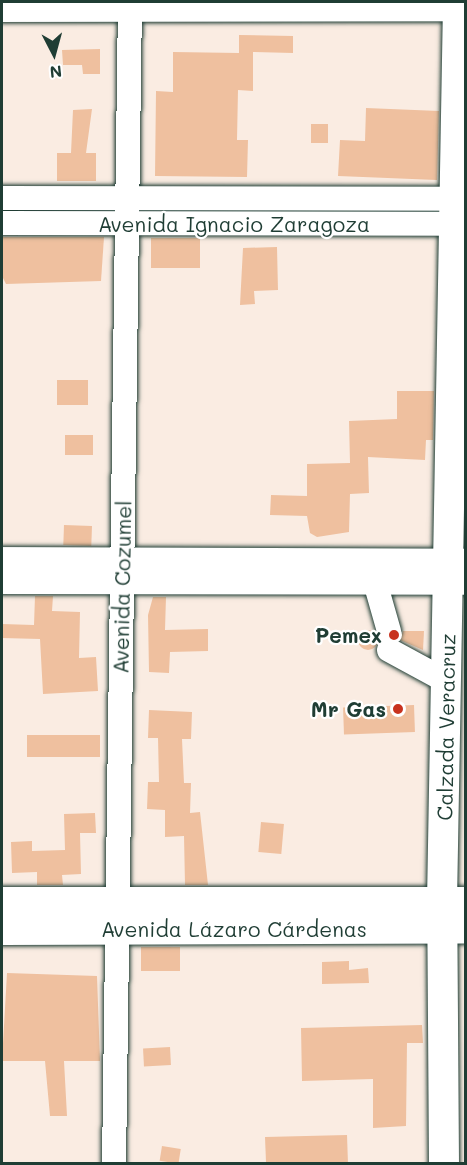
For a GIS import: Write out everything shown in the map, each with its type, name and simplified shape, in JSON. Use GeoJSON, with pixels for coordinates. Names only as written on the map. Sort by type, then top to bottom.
{"type":"FeatureCollection","features":[{"type":"Feature","properties":{"kind":"main road","name":"Calzada Veracruz"},"geometry":{"type":"LineString","coordinates":[[444,1164],[454,915],[446,681],[457,572],[460,6]]}},
{"type":"Feature","properties":{"kind":"main road","name":"Avenida Lázaro Cárdenas"},"geometry":{"type":"LineString","coordinates":[[2,902],[118,916]]}},
{"type":"Feature","properties":{"kind":"main road","name":"Avenida Lázaro Cárdenas"},"geometry":{"type":"LineString","coordinates":[[2,930],[118,916],[454,915]]}},
{"type":"Feature","properties":{"kind":"street"},"geometry":{"type":"LineString","coordinates":[[2,10],[460,6]]}},
{"type":"Feature","properties":{"kind":"street","name":"Avenida Cozumel"},"geometry":{"type":"LineString","coordinates":[[114,1164],[130,10]]}},
{"type":"Feature","properties":{"kind":"street","name":"Avenida Ignacio Zaragoza"},"geometry":{"type":"LineString","coordinates":[[2,198],[128,198],[460,212]]}},
{"type":"Feature","properties":{"kind":"street","name":"Avenida Ignacio Zaragoza"},"geometry":{"type":"LineString","coordinates":[[2,224],[127,224],[460,212]]}},
{"type":"Feature","properties":{"kind":"street"},"geometry":{"type":"LineString","coordinates":[[2,559],[122,571],[376,583],[457,572]]}},
{"type":"Feature","properties":{"kind":"street"},"geometry":{"type":"LineString","coordinates":[[2,582],[122,571],[368,561],[457,572]]}},
{"type":"Feature","properties":{"kind":"street"},"geometry":{"type":"LineString","coordinates":[[368,561],[376,583],[389,641],[446,681]]}},
{"type":"Feature","properties":{"kind":"building"},"geometry":{"type":"Polygon","coordinates":[[[239,35],[293,36],[293,53],[253,52],[253,91],[238,90],[237,140],[248,140],[247,177],[155,176],[156,91],[173,92],[173,52],[239,53],[239,35]]]}},
{"type":"Feature","properties":{"kind":"building"},"geometry":{"type":"Polygon","coordinates":[[[100,49],[100,74],[83,74],[82,65],[63,65],[62,50],[100,49]]]}},
{"type":"Feature","properties":{"kind":"building"},"geometry":{"type":"Polygon","coordinates":[[[366,108],[439,111],[437,180],[338,176],[340,140],[365,141],[366,108]]]}},
{"type":"Feature","properties":{"kind":"building"},"geometry":{"type":"Polygon","coordinates":[[[92,109],[86,153],[96,153],[96,181],[57,181],[57,153],[71,153],[73,110],[92,109]]]}},
{"type":"Feature","properties":{"kind":"building"},"geometry":{"type":"Polygon","coordinates":[[[311,124],[328,124],[328,143],[311,143],[311,124]]]}},
{"type":"Feature","properties":{"kind":"building"},"geometry":{"type":"Polygon","coordinates":[[[2,237],[104,237],[101,281],[6,284],[2,276],[2,237]]]}},
{"type":"Feature","properties":{"kind":"building"},"geometry":{"type":"Polygon","coordinates":[[[151,238],[200,238],[200,268],[151,268],[151,238]]]}},
{"type":"Feature","properties":{"kind":"building"},"geometry":{"type":"Polygon","coordinates":[[[277,247],[278,290],[254,291],[255,304],[240,305],[243,248],[277,247]]]}},
{"type":"Feature","properties":{"kind":"building"},"geometry":{"type":"Polygon","coordinates":[[[57,380],[88,380],[88,405],[57,405],[57,380]]]}},
{"type":"Feature","properties":{"kind":"building"},"geometry":{"type":"Polygon","coordinates":[[[397,391],[434,391],[433,440],[426,440],[425,460],[368,457],[369,493],[350,494],[349,532],[317,537],[310,533],[307,516],[270,515],[271,495],[307,496],[307,464],[350,463],[349,421],[397,419],[397,391]]]}},
{"type":"Feature","properties":{"kind":"building"},"geometry":{"type":"Polygon","coordinates":[[[65,435],[93,435],[93,455],[65,455],[65,435]]]}},
{"type":"Feature","properties":{"kind":"building"},"geometry":{"type":"Polygon","coordinates":[[[64,525],[92,526],[91,546],[63,545],[64,525]]]}},
{"type":"Feature","properties":{"kind":"building"},"geometry":{"type":"Polygon","coordinates":[[[35,596],[53,596],[52,611],[80,612],[79,658],[96,657],[98,691],[43,694],[40,639],[2,638],[2,624],[34,625],[35,596]]]}},
{"type":"Feature","properties":{"kind":"building"},"geometry":{"type":"Polygon","coordinates":[[[153,597],[166,597],[165,630],[208,629],[208,651],[170,652],[169,673],[149,672],[148,615],[153,597]]]}},
{"type":"Feature","properties":{"kind":"building"},"geometry":{"type":"Polygon","coordinates":[[[368,630],[375,633],[378,640],[375,647],[368,650],[361,647],[358,640],[361,633],[368,630]]]}},
{"type":"Feature","properties":{"kind":"building"},"geometry":{"type":"Polygon","coordinates":[[[403,631],[424,631],[423,650],[400,640],[403,631]]]}},
{"type":"Feature","properties":{"kind":"building"},"geometry":{"type":"Polygon","coordinates":[[[414,705],[415,732],[344,734],[343,707],[414,705]]]}},
{"type":"Feature","properties":{"kind":"building"},"geometry":{"type":"Polygon","coordinates":[[[149,710],[192,712],[191,739],[182,739],[184,783],[191,783],[190,813],[200,812],[208,885],[185,885],[184,836],[165,837],[165,810],[147,809],[148,782],[159,782],[158,738],[148,738],[149,710]]]}},
{"type":"Feature","properties":{"kind":"building"},"geometry":{"type":"Polygon","coordinates":[[[27,735],[100,735],[100,757],[27,757],[27,735]]]}},
{"type":"Feature","properties":{"kind":"building"},"geometry":{"type":"Polygon","coordinates":[[[95,813],[96,833],[80,833],[81,874],[62,875],[63,885],[37,885],[37,872],[12,873],[11,842],[32,841],[32,851],[65,850],[64,814],[95,813]]]}},
{"type":"Feature","properties":{"kind":"building"},"geometry":{"type":"Polygon","coordinates":[[[261,822],[284,824],[281,854],[258,852],[261,822]]]}},
{"type":"Feature","properties":{"kind":"building"},"geometry":{"type":"Polygon","coordinates":[[[141,947],[180,947],[180,971],[141,971],[141,947]]]}},
{"type":"Feature","properties":{"kind":"building"},"geometry":{"type":"Polygon","coordinates":[[[349,961],[349,970],[368,968],[369,983],[322,984],[322,962],[349,961]]]}},
{"type":"Feature","properties":{"kind":"building"},"geometry":{"type":"Polygon","coordinates":[[[7,973],[97,976],[100,1061],[64,1061],[67,1116],[50,1116],[45,1061],[2,1061],[7,973]]]}},
{"type":"Feature","properties":{"kind":"building"},"geometry":{"type":"Polygon","coordinates":[[[422,1025],[423,1043],[407,1043],[406,1126],[373,1128],[373,1079],[302,1081],[301,1028],[422,1025]]]}},
{"type":"Feature","properties":{"kind":"building"},"geometry":{"type":"Polygon","coordinates":[[[170,1047],[171,1065],[144,1066],[143,1048],[170,1047]]]}},
{"type":"Feature","properties":{"kind":"building"},"geometry":{"type":"Polygon","coordinates":[[[347,1135],[348,1164],[266,1162],[265,1137],[347,1135]]]}},
{"type":"Feature","properties":{"kind":"building"},"geometry":{"type":"Polygon","coordinates":[[[162,1146],[181,1149],[178,1164],[160,1161],[162,1146]]]}},
{"type":"Feature","properties":{"kind":"place","name":"Pemex"},"geometry":{"type":"Point","coordinates":[394,635]}},
{"type":"Feature","properties":{"kind":"place","name":"Mr Gas"},"geometry":{"type":"Point","coordinates":[398,709]}}]}
